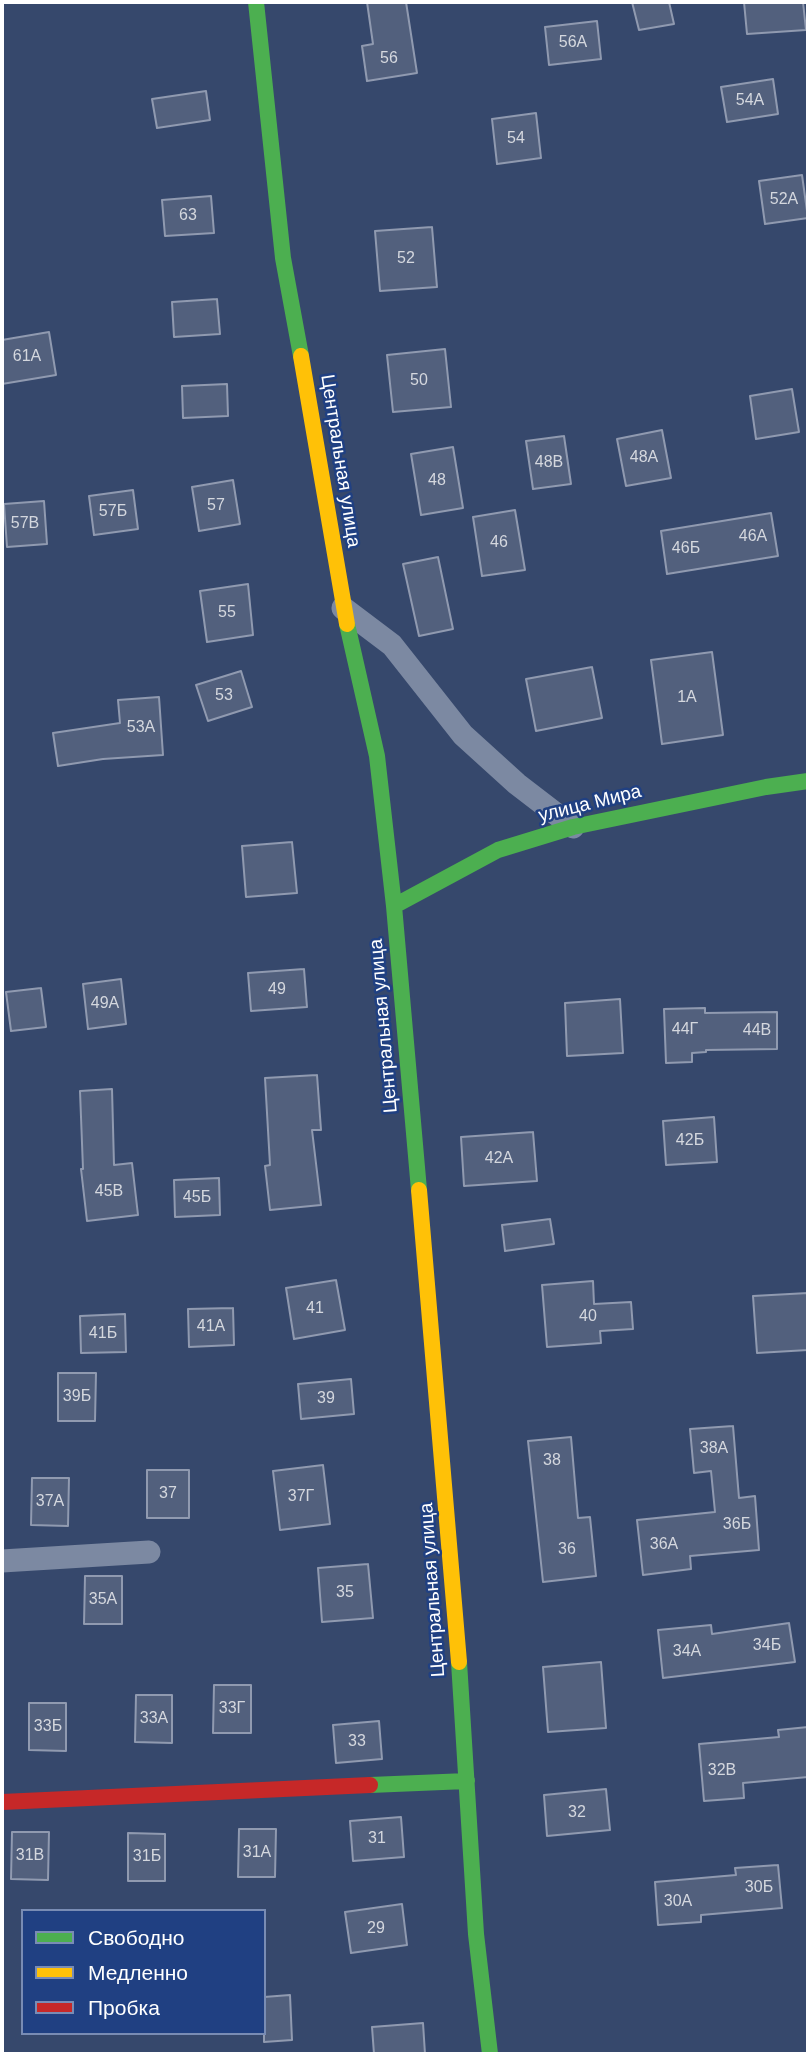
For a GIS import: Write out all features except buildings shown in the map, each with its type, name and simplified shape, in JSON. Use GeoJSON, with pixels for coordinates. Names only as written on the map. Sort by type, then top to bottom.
{"type":"FeatureCollection","features":[{"type":"Feature","properties":{"kind":"street","name":"Центральная улица"},"geometry":{"type":"LineString","coordinates":[[256,2],[283,258],[315,427],[343,608],[377,756],[394,906],[457,1621],[476,1934],[490,2054]]}},
{"type":"Feature","properties":{"kind":"street"},"geometry":{"type":"LineString","coordinates":[[343,608],[392,645],[463,736],[517,784],[573,827]]}},
{"type":"Feature","properties":{"kind":"street","name":"улица Мира"},"geometry":{"type":"LineString","coordinates":[[394,906],[498,850],[573,827],[766,787],[808,781]]}},
{"type":"Feature","properties":{"kind":"street"},"geometry":{"type":"LineString","coordinates":[[2,1561],[149,1552]]}},
{"type":"Feature","properties":{"kind":"street"},"geometry":{"type":"LineString","coordinates":[[2,1802],[467,1781]]}},
{"type":"Feature","properties":{"kind":"traffic: fast"},"geometry":{"type":"LineString","coordinates":[[256,2],[283,258],[301,356]]}},
{"type":"Feature","properties":{"kind":"traffic: fast"},"geometry":{"type":"LineString","coordinates":[[347,624],[377,756],[394,906],[419,1190]]}},
{"type":"Feature","properties":{"kind":"traffic: fast"},"geometry":{"type":"LineString","coordinates":[[394,906],[498,850],[573,827],[766,787],[808,781]]}},
{"type":"Feature","properties":{"kind":"traffic: fast"},"geometry":{"type":"LineString","coordinates":[[459,1662],[476,1934],[490,2054]]}},
{"type":"Feature","properties":{"kind":"traffic: fast"},"geometry":{"type":"LineString","coordinates":[[370,1785],[467,1781]]}},
{"type":"Feature","properties":{"kind":"traffic: slow"},"geometry":{"type":"LineString","coordinates":[[301,356],[347,624]]}},
{"type":"Feature","properties":{"kind":"traffic: slow"},"geometry":{"type":"LineString","coordinates":[[419,1190],[459,1662]]}},
{"type":"Feature","properties":{"kind":"traffic: jam"},"geometry":{"type":"LineString","coordinates":[[2,1802],[370,1785]]}}]}
